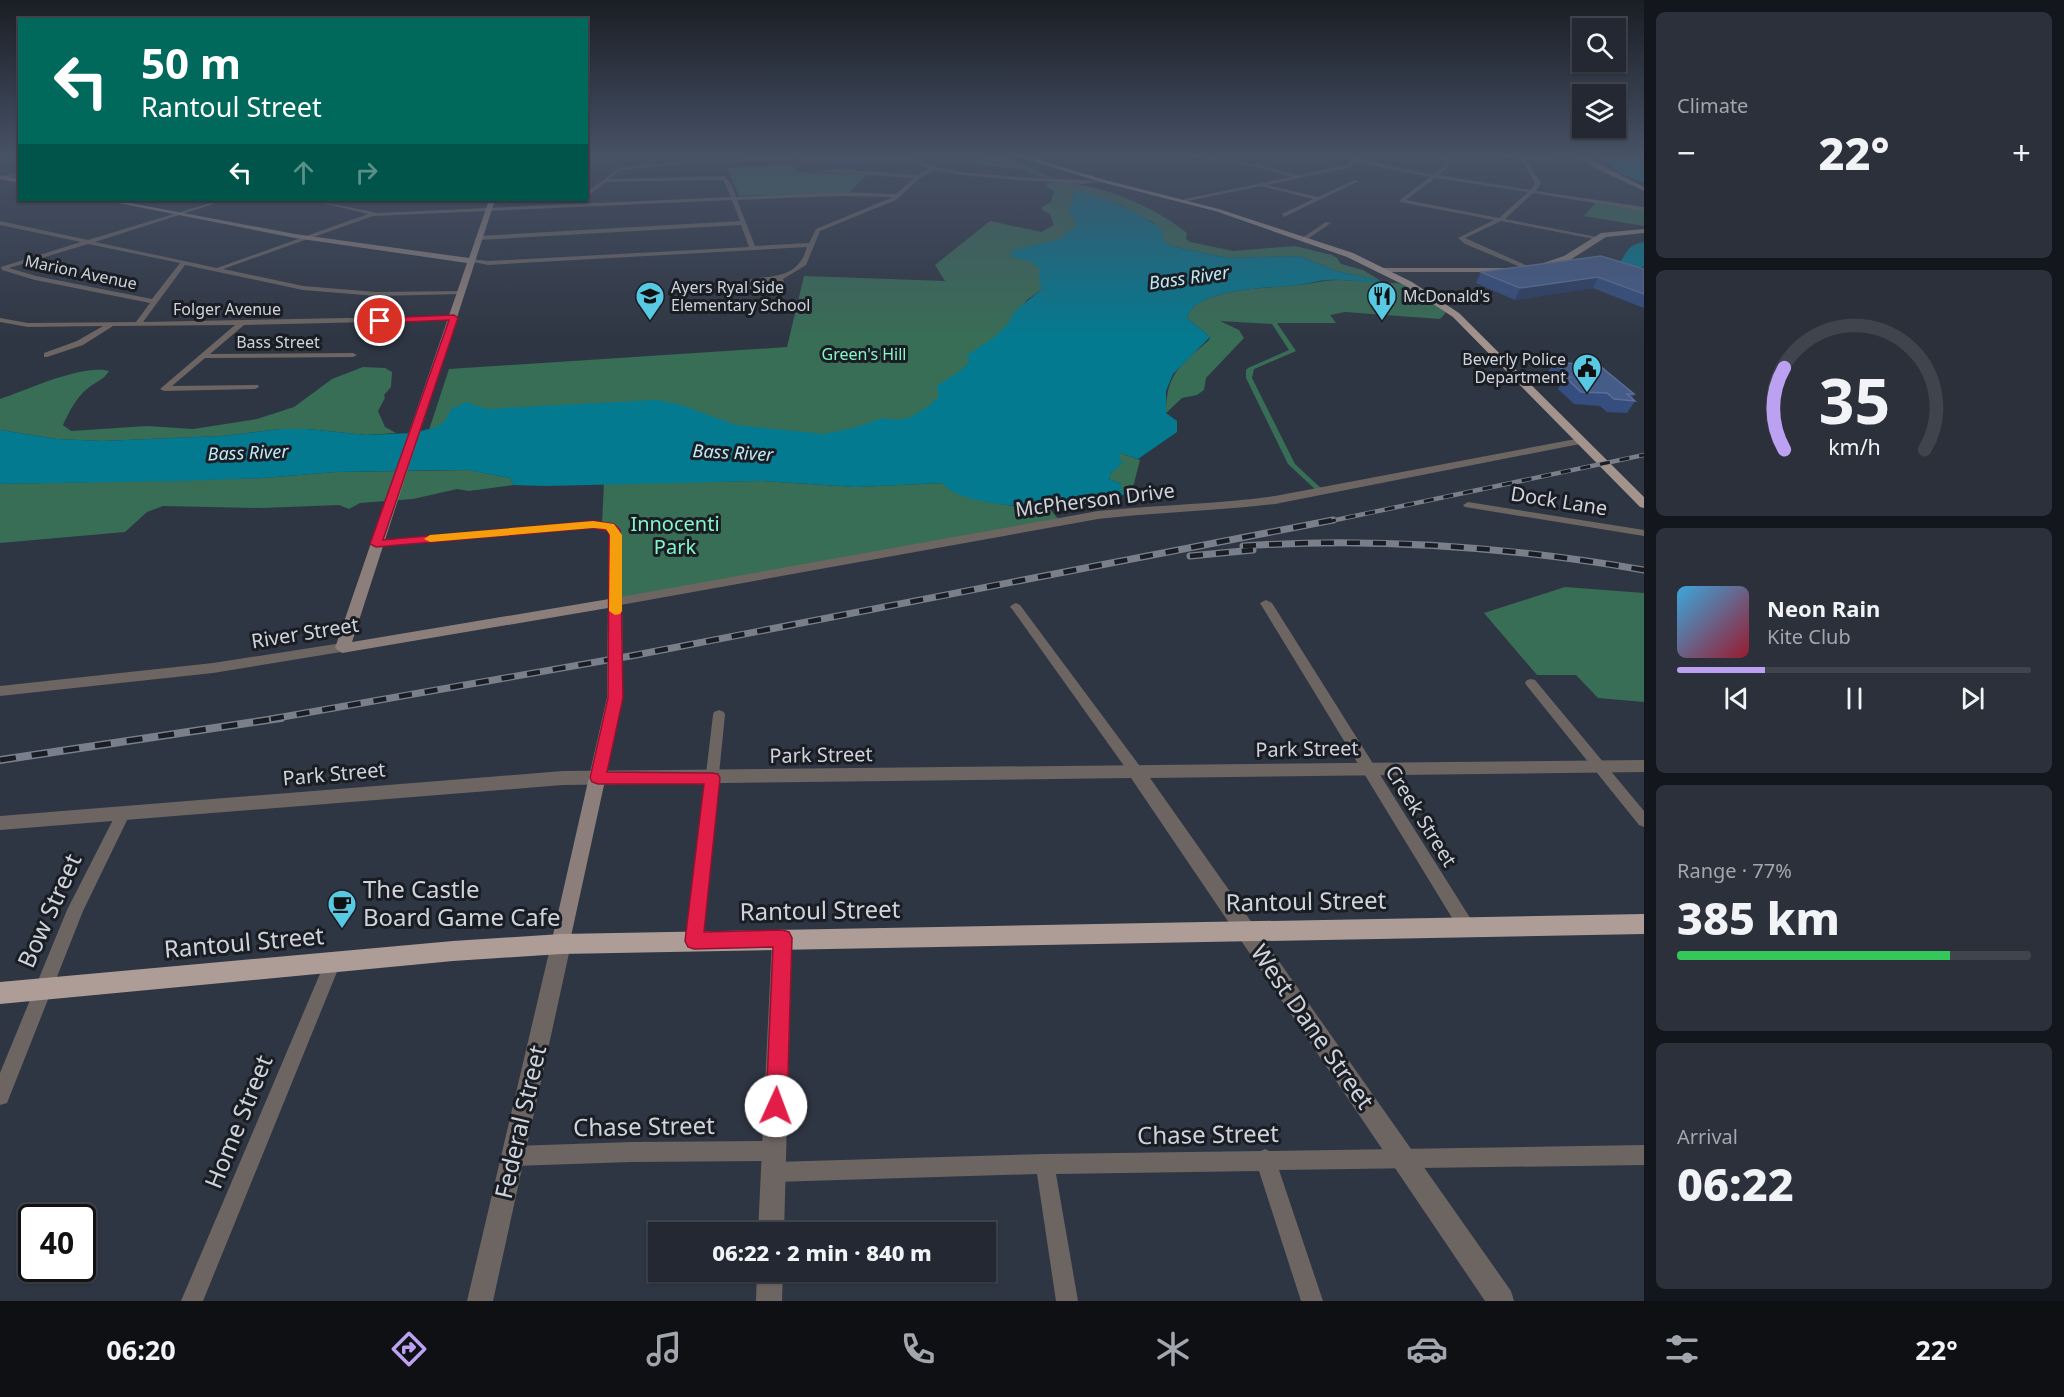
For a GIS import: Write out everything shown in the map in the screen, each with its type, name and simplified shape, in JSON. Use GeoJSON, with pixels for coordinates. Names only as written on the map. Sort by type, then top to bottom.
{"type":"FeatureCollection","features":[{"type":"Feature","properties":{"kind":"highway","name":"Rantoul Street"},"geometry":{"type":"LineString","coordinates":[[0,993],[333,962],[561,944],[782,938],[1644,924]]}},
{"type":"Feature","properties":{"kind":"main road"},"geometry":{"type":"LineString","coordinates":[[192,217],[307,238],[471,261]]}},
{"type":"Feature","properties":{"kind":"main road"},"geometry":{"type":"LineString","coordinates":[[342,648],[454,318],[486,217]]}},
{"type":"Feature","properties":{"kind":"main road"},"geometry":{"type":"LineString","coordinates":[[1234,217],[1304,239],[1383,270],[1449,309],[1644,504]]}},
{"type":"Feature","properties":{"kind":"main road"},"geometry":{"type":"LineString","coordinates":[[1383,270],[1490,271],[1528,268],[1567,258],[1599,238],[1615,233],[1644,231]]}},
{"type":"Feature","properties":{"kind":"main road"},"geometry":{"type":"LineString","coordinates":[[561,944],[615,698],[615,602]]}},
{"type":"Feature","properties":{"kind":"main road","name":"River Street"},"geometry":{"type":"LineString","coordinates":[[342,648],[615,602]]}},
{"type":"Feature","properties":{"kind":"street"},"geometry":{"type":"LineString","coordinates":[[85,242],[168,217]]}},
{"type":"Feature","properties":{"kind":"street"},"geometry":{"type":"LineString","coordinates":[[219,269],[366,217]]}},
{"type":"Feature","properties":{"kind":"street"},"geometry":{"type":"LineString","coordinates":[[741,217],[753,248]]}},
{"type":"Feature","properties":{"kind":"street"},"geometry":{"type":"LineString","coordinates":[[780,278],[783,286],[775,290],[761,291],[747,286],[749,281],[780,278],[802,266],[818,230],[849,217]]}},
{"type":"Feature","properties":{"kind":"street"},"geometry":{"type":"LineString","coordinates":[[1483,217],[1599,238]]}},
{"type":"Feature","properties":{"kind":"street"},"geometry":{"type":"LineString","coordinates":[[1504,217],[1464,236],[1462,240],[1528,268]]}},
{"type":"Feature","properties":{"kind":"street"},"geometry":{"type":"LineString","coordinates":[[0,223],[303,288],[376,294],[462,292]]}},
{"type":"Feature","properties":{"kind":"street"},"geometry":{"type":"LineString","coordinates":[[479,238],[743,223]]}},
{"type":"Feature","properties":{"kind":"street"},"geometry":{"type":"LineString","coordinates":[[1304,239],[1328,223]]}},
{"type":"Feature","properties":{"kind":"street","name":"Marion Avenue"},"geometry":{"type":"LineString","coordinates":[[85,242],[3,268],[35,278],[155,302]]}},
{"type":"Feature","properties":{"kind":"street"},"geometry":{"type":"LineString","coordinates":[[471,261],[488,263],[812,245]]}},
{"type":"Feature","properties":{"kind":"street"},"geometry":{"type":"LineString","coordinates":[[139,322],[184,262]]}},
{"type":"Feature","properties":{"kind":"street","name":"Folger Avenue"},"geometry":{"type":"LineString","coordinates":[[0,320],[28,325],[454,318]]}},
{"type":"Feature","properties":{"kind":"street"},"geometry":{"type":"LineString","coordinates":[[47,355],[80,343],[113,323]]}},
{"type":"Feature","properties":{"kind":"street"},"geometry":{"type":"LineString","coordinates":[[242,323],[164,389],[255,387]]}},
{"type":"Feature","properties":{"kind":"street","name":"Bass Street"},"geometry":{"type":"LineString","coordinates":[[204,356],[353,355]]}},
{"type":"Feature","properties":{"kind":"street","name":"McPherson Drive"},"geometry":{"type":"LineString","coordinates":[[615,602],[1089,517],[1159,509],[1229,506],[1296,496],[1581,441]]}},
{"type":"Feature","properties":{"kind":"street","name":"Dock Lane"},"geometry":{"type":"LineString","coordinates":[[1468,505],[1644,533]]}},
{"type":"Feature","properties":{"kind":"street"},"geometry":{"type":"LineString","coordinates":[[376,544],[593,525],[609,526],[616,535],[615,602]]}},
{"type":"Feature","properties":{"kind":"street","name":"Creek Street"},"geometry":{"type":"LineString","coordinates":[[1266,603],[1466,926]]}},
{"type":"Feature","properties":{"kind":"street","name":"West Dane Street"},"geometry":{"type":"LineString","coordinates":[[1016,607],[1137,773],[1501,1301]]}},
{"type":"Feature","properties":{"kind":"street","name":"River Street"},"geometry":{"type":"LineString","coordinates":[[0,691],[213,668],[342,648]]}},
{"type":"Feature","properties":{"kind":"street"},"geometry":{"type":"LineString","coordinates":[[1530,683],[1596,766],[1644,821]]}},
{"type":"Feature","properties":{"kind":"street"},"geometry":{"type":"LineString","coordinates":[[694,941],[719,715]]}},
{"type":"Feature","properties":{"kind":"street","name":"Park Street"},"geometry":{"type":"LineString","coordinates":[[0,823],[553,779],[1644,766]]}},
{"type":"Feature","properties":{"kind":"street","name":"Bow Street"},"geometry":{"type":"LineString","coordinates":[[0,1096],[88,881],[123,814]]}},
{"type":"Feature","properties":{"kind":"street"},"geometry":{"type":"LineString","coordinates":[[771,1222],[782,938]]}},
{"type":"Feature","properties":{"kind":"street","name":"Federal Street"},"geometry":{"type":"LineString","coordinates":[[480,1301],[561,944]]}},
{"type":"Feature","properties":{"kind":"street","name":"Home Street"},"geometry":{"type":"LineString","coordinates":[[192,1301],[333,962]]}},
{"type":"Feature","properties":{"kind":"street","name":"Chase Street"},"geometry":{"type":"LineString","coordinates":[[513,1156],[631,1152],[774,1162],[1045,1164],[1644,1155]]}},
{"type":"Feature","properties":{"kind":"street"},"geometry":{"type":"LineString","coordinates":[[1265,1159],[1312,1301]]}},
{"type":"Feature","properties":{"kind":"street"},"geometry":{"type":"LineString","coordinates":[[1045,1164],[1067,1301]]}},
{"type":"Feature","properties":{"kind":"street"},"geometry":{"type":"LineString","coordinates":[[769,1301],[770,1282]]}},
{"type":"Feature","properties":{"kind":"green space","name":"Green's Hill"},"geometry":{"type":"Polygon","coordinates":[[[1051,217],[1073,217],[1076,222],[1076,227],[1064,237],[1042,289],[1027,300],[979,367],[924,418],[822,438],[428,433],[449,369],[787,347],[804,276],[945,281],[935,265],[990,221],[1041,232],[1054,225],[1051,217]]]}},
{"type":"Feature","properties":{"kind":"green space","name":"Green's Hill"},"geometry":{"type":"Polygon","coordinates":[[[1142,217],[1164,217],[1187,233],[1186,239],[1190,242],[1233,251],[1295,246],[1332,255],[1341,264],[1363,270],[1381,281],[1336,271],[1300,256],[1229,258],[1175,247],[1165,242],[1154,223],[1142,217]]]}},
{"type":"Feature","properties":{"kind":"green space"},"geometry":{"type":"Polygon","coordinates":[[[1588,217],[1644,217],[1644,226],[1588,217]]]}},
{"type":"Feature","properties":{"kind":"green space"},"geometry":{"type":"Polygon","coordinates":[[[1340,280],[1409,284],[1449,309],[1440,319],[1345,312],[1330,315],[1336,323],[1277,323],[1296,351],[1254,369],[1252,378],[1295,464],[1324,491],[1318,492],[1288,464],[1246,378],[1248,368],[1289,350],[1272,324],[1220,321],[1239,330],[1244,338],[1206,378],[1204,390],[1197,395],[1182,398],[1166,413],[1172,379],[1183,364],[1210,337],[1187,318],[1192,308],[1202,301],[1232,292],[1340,280]]]}},
{"type":"Feature","properties":{"kind":"green space"},"geometry":{"type":"Polygon","coordinates":[[[363,367],[385,368],[392,372],[391,387],[384,395],[385,398],[378,411],[385,427],[396,433],[366,435],[308,429],[281,429],[222,436],[102,441],[57,439],[0,430],[0,399],[54,379],[84,371],[109,371],[105,377],[83,393],[73,406],[63,425],[71,431],[147,426],[193,429],[257,419],[294,407],[332,379],[363,367]]]}},
{"type":"Feature","properties":{"kind":"green space"},"geometry":{"type":"Polygon","coordinates":[[[1120,453],[1140,460],[1133,487],[1126,493],[1121,491],[1121,484],[1109,479],[1111,473],[1122,463],[1120,453]]]}},
{"type":"Feature","properties":{"kind":"green space"},"geometry":{"type":"Polygon","coordinates":[[[469,470],[510,478],[514,485],[469,491],[457,489],[413,499],[360,503],[349,509],[339,505],[262,508],[163,506],[147,512],[125,532],[0,543],[0,484],[263,478],[336,472],[469,470]]]}},
{"type":"Feature","properties":{"kind":"green space","name":"Innocenti Park"},"geometry":{"type":"Polygon","coordinates":[[[762,481],[856,487],[943,483],[983,501],[1025,508],[1049,508],[1060,521],[615,602],[616,535],[602,524],[604,483],[762,481]]]}},
{"type":"Feature","properties":{"kind":"green space"},"geometry":{"type":"Polygon","coordinates":[[[1565,587],[1644,593],[1644,702],[1598,698],[1576,675],[1537,675],[1484,613],[1565,587]]]}},
{"type":"Feature","properties":{"kind":"water","name":"Bass River"},"geometry":{"type":"Polygon","coordinates":[[[1073,217],[1143,217],[1163,231],[1165,242],[1175,247],[1229,258],[1300,256],[1336,271],[1381,281],[1383,284],[1328,280],[1231,292],[1202,301],[1192,309],[1187,318],[1210,337],[1173,374],[1166,391],[1166,413],[1177,421],[1177,432],[1138,459],[1120,453],[1120,460],[1123,463],[1111,473],[1109,479],[1121,484],[1121,491],[1126,493],[1088,504],[1032,506],[1002,504],[976,500],[955,493],[943,483],[856,487],[762,481],[545,486],[514,485],[510,478],[468,470],[336,472],[180,481],[0,484],[0,430],[57,439],[102,441],[222,436],[281,429],[308,429],[366,435],[413,433],[437,427],[445,421],[451,409],[466,402],[486,409],[657,400],[678,404],[736,425],[824,434],[857,427],[883,418],[897,420],[911,417],[930,405],[939,396],[937,386],[963,368],[970,360],[966,356],[995,337],[1010,321],[1014,312],[1042,289],[1039,279],[1040,269],[1031,262],[1010,256],[1012,251],[1063,238],[1065,233],[1076,227],[1073,217]]]}},
{"type":"Feature","properties":{"kind":"water"},"geometry":{"type":"Polygon","coordinates":[[[1644,242],[1644,267],[1625,267],[1618,264],[1633,245],[1644,242]]]}},
{"type":"Feature","properties":{"kind":"building"},"geometry":{"type":"Polygon","coordinates":[[[1601,256],[1644,269],[1644,294],[1598,277],[1520,288],[1481,272],[1601,256]]]}},
{"type":"Feature","properties":{"kind":"building"},"geometry":{"type":"Polygon","coordinates":[[[1554,362],[1600,366],[1634,394],[1627,394],[1635,401],[1614,399],[1607,393],[1581,392],[1565,377],[1570,377],[1554,362]]]}},
{"type":"Feature","properties":{"kind":"railway"},"geometry":{"type":"LineString","coordinates":[[1326,522],[1644,455]]}},
{"type":"Feature","properties":{"kind":"railway"},"geometry":{"type":"LineString","coordinates":[[271,719],[636,655],[1333,520]]}},
{"type":"Feature","properties":{"kind":"railway"},"geometry":{"type":"LineString","coordinates":[[1243,546],[1344,543],[1444,546],[1544,555],[1644,570]]}},
{"type":"Feature","properties":{"kind":"railway"},"geometry":{"type":"LineString","coordinates":[[1190,556],[1253,550]]}},
{"type":"Feature","properties":{"kind":"railway"},"geometry":{"type":"LineString","coordinates":[[0,760],[281,718]]}},
{"type":"Feature","properties":{"kind":"slow traffic"},"geometry":{"type":"LineString","coordinates":[[430,539],[602,524],[609,526],[616,535],[615,611]]}},
{"type":"Feature","properties":{"kind":"place","name":"Ayers Ryal Side Elementary School"},"geometry":{"type":"Point","coordinates":[650,322]}},
{"type":"Feature","properties":{"kind":"place","name":"McDonald's"},"geometry":{"type":"Point","coordinates":[1382,322]}},
{"type":"Feature","properties":{"kind":"place","name":"Beverly Police Department"},"geometry":{"type":"Point","coordinates":[1587,394]}},
{"type":"Feature","properties":{"kind":"place","name":"The Castle Board Game Cafe"},"geometry":{"type":"Point","coordinates":[342,930]}},
{"type":"Feature","properties":{"kind":"route"},"geometry":{"type":"LineString","coordinates":[[380,321],[454,318],[376,544],[602,524],[614,530],[616,535],[615,698],[598,778],[712,778],[694,941],[782,938],[776,1106]]}}]}
